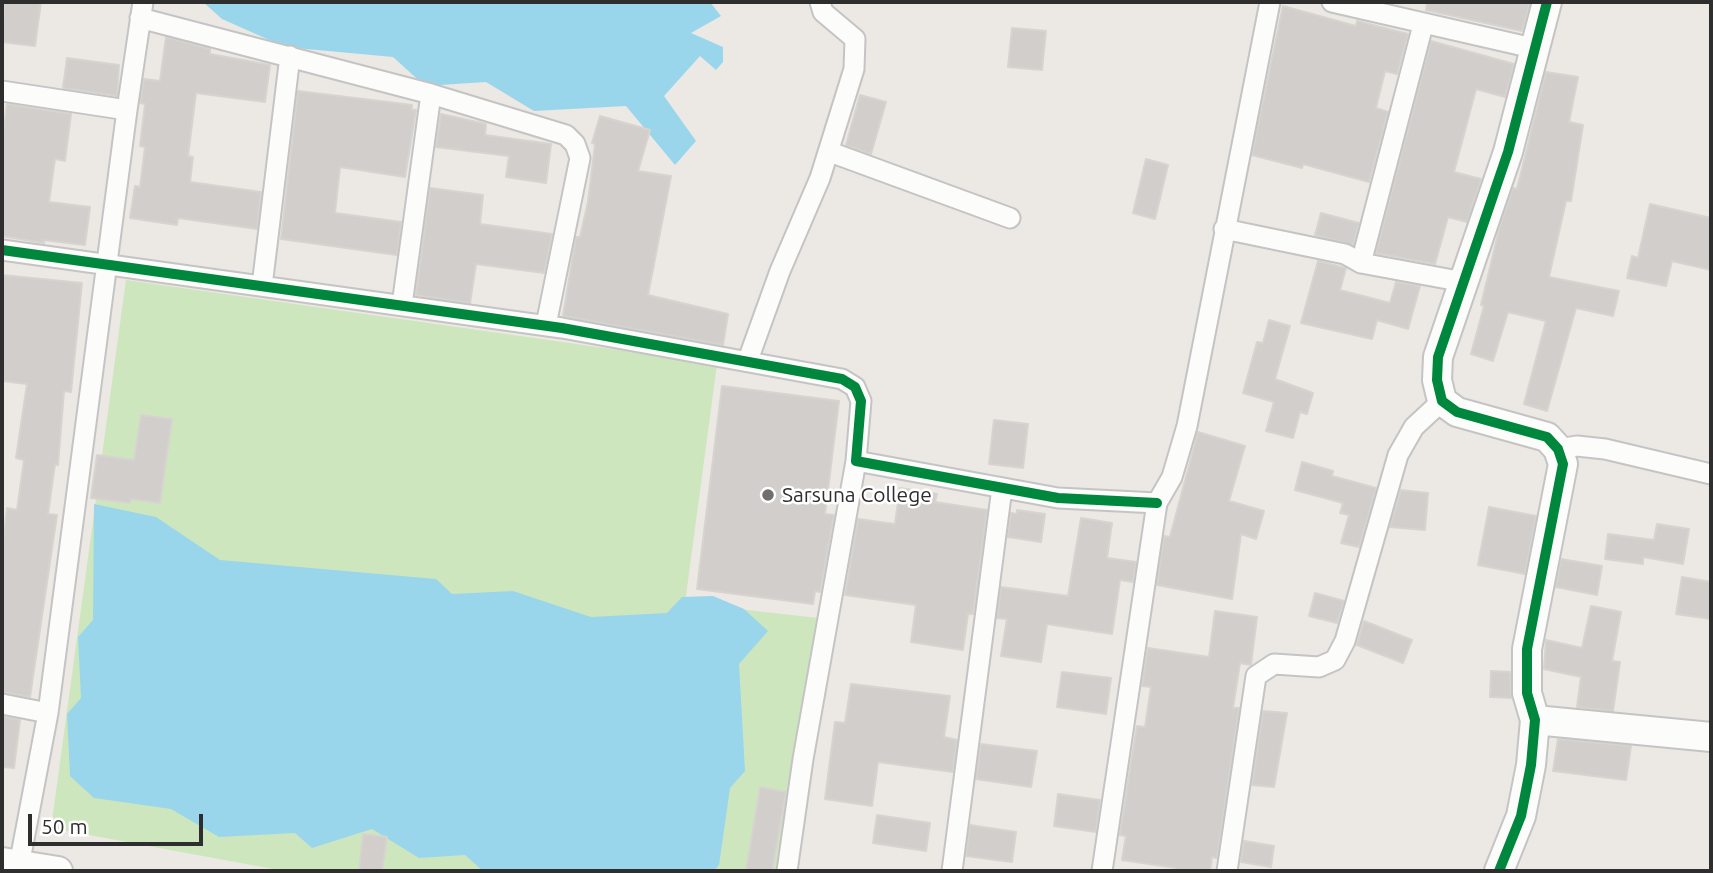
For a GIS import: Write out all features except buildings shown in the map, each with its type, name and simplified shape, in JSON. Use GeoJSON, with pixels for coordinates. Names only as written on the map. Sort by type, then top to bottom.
{"type":"FeatureCollection","features":[{"type":"Feature","properties":{"kind":"street"},"geometry":{"type":"LineString","coordinates":[[748,360],[780,271],[804,220],[830,152],[855,69],[855,39],[823,12],[820,2]]}},
{"type":"Feature","properties":{"kind":"street"},"geometry":{"type":"LineString","coordinates":[[1102,871],[1157,503],[1172,477],[1187,426],[1270,2]]}},
{"type":"Feature","properties":{"kind":"street"},"geometry":{"type":"LineString","coordinates":[[1332,2],[1537,49]]}},
{"type":"Feature","properties":{"kind":"street"},"geometry":{"type":"LineString","coordinates":[[1499,871],[1521,816],[1531,765],[1535,720],[1527,693],[1527,649],[1563,464],[1558,449],[1547,437],[1457,412],[1442,401],[1437,380],[1438,357],[1508,152],[1537,49],[1547,2]]}},
{"type":"Feature","properties":{"kind":"street"},"geometry":{"type":"LineString","coordinates":[[58,871],[13,866],[48,713],[105,266],[141,10],[566,135],[575,144],[580,158],[546,325]]}},
{"type":"Feature","properties":{"kind":"street"},"geometry":{"type":"LineString","coordinates":[[1361,263],[1423,25]]}},
{"type":"Feature","properties":{"kind":"street"},"geometry":{"type":"LineString","coordinates":[[262,286],[290,56]]}},
{"type":"Feature","properties":{"kind":"street"},"geometry":{"type":"LineString","coordinates":[[2,91],[127,110]]}},
{"type":"Feature","properties":{"kind":"street"},"geometry":{"type":"LineString","coordinates":[[402,305],[431,94]]}},
{"type":"Feature","properties":{"kind":"street"},"geometry":{"type":"LineString","coordinates":[[830,152],[1010,218]]}},
{"type":"Feature","properties":{"kind":"street"},"geometry":{"type":"LineString","coordinates":[[1224,229],[1345,254],[1361,263],[1464,282]]}},
{"type":"Feature","properties":{"kind":"street"},"geometry":{"type":"LineString","coordinates":[[2,250],[546,325],[748,360],[842,379],[855,387],[862,401],[856,461],[803,759],[787,871]]}},
{"type":"Feature","properties":{"kind":"street"},"geometry":{"type":"LineString","coordinates":[[1227,871],[1256,676],[1273,664],[1319,667],[1335,660],[1345,641],[1398,455],[1414,427],[1442,401]]}},
{"type":"Feature","properties":{"kind":"street"},"geometry":{"type":"LineString","coordinates":[[1558,449],[1577,446],[1605,449],[1711,474]]}},
{"type":"Feature","properties":{"kind":"street"},"geometry":{"type":"LineString","coordinates":[[856,461],[1058,498],[1157,503]]}},
{"type":"Feature","properties":{"kind":"street"},"geometry":{"type":"LineString","coordinates":[[951,871],[1002,488]]}},
{"type":"Feature","properties":{"kind":"street"},"geometry":{"type":"LineString","coordinates":[[2,704],[48,713]]}},
{"type":"Feature","properties":{"kind":"street"},"geometry":{"type":"LineString","coordinates":[[1535,720],[1711,737]]}},
{"type":"Feature","properties":{"kind":"green space"},"geometry":{"type":"Polygon","coordinates":[[[126,280],[717,364],[685,603],[818,618],[781,871],[284,871],[51,828],[126,280]]]}},
{"type":"Feature","properties":{"kind":"water"},"geometry":{"type":"Polygon","coordinates":[[[203,2],[710,2],[721,16],[691,33],[723,47],[723,62],[716,70],[700,56],[664,96],[696,141],[675,165],[626,106],[534,111],[486,82],[425,86],[393,57],[285,47],[222,19],[203,2]]]}},
{"type":"Feature","properties":{"kind":"water"},"geometry":{"type":"Polygon","coordinates":[[[94,504],[156,517],[220,560],[436,579],[452,594],[513,591],[591,617],[667,613],[682,597],[713,596],[744,609],[768,631],[739,664],[745,771],[730,788],[719,865],[714,871],[483,871],[465,855],[419,858],[372,829],[312,848],[295,833],[219,837],[171,809],[94,798],[70,776],[67,714],[81,698],[78,637],[93,620],[94,504]]]}},
{"type":"Feature","properties":{"kind":"cycle path"},"geometry":{"type":"LineString","coordinates":[[1499,871],[1521,816],[1531,765],[1535,720],[1527,693],[1527,649],[1563,464],[1558,449],[1547,437],[1457,412],[1442,401],[1437,380],[1438,357],[1508,152],[1547,2]]}},
{"type":"Feature","properties":{"kind":"cycle path"},"geometry":{"type":"LineString","coordinates":[[2,250],[562,328],[842,379],[855,387],[861,401],[856,461],[1058,498],[1157,503]]}},
{"type":"Feature","properties":{"kind":"place","name":"Sarsuna College"},"geometry":{"type":"Point","coordinates":[768,495]}}]}
